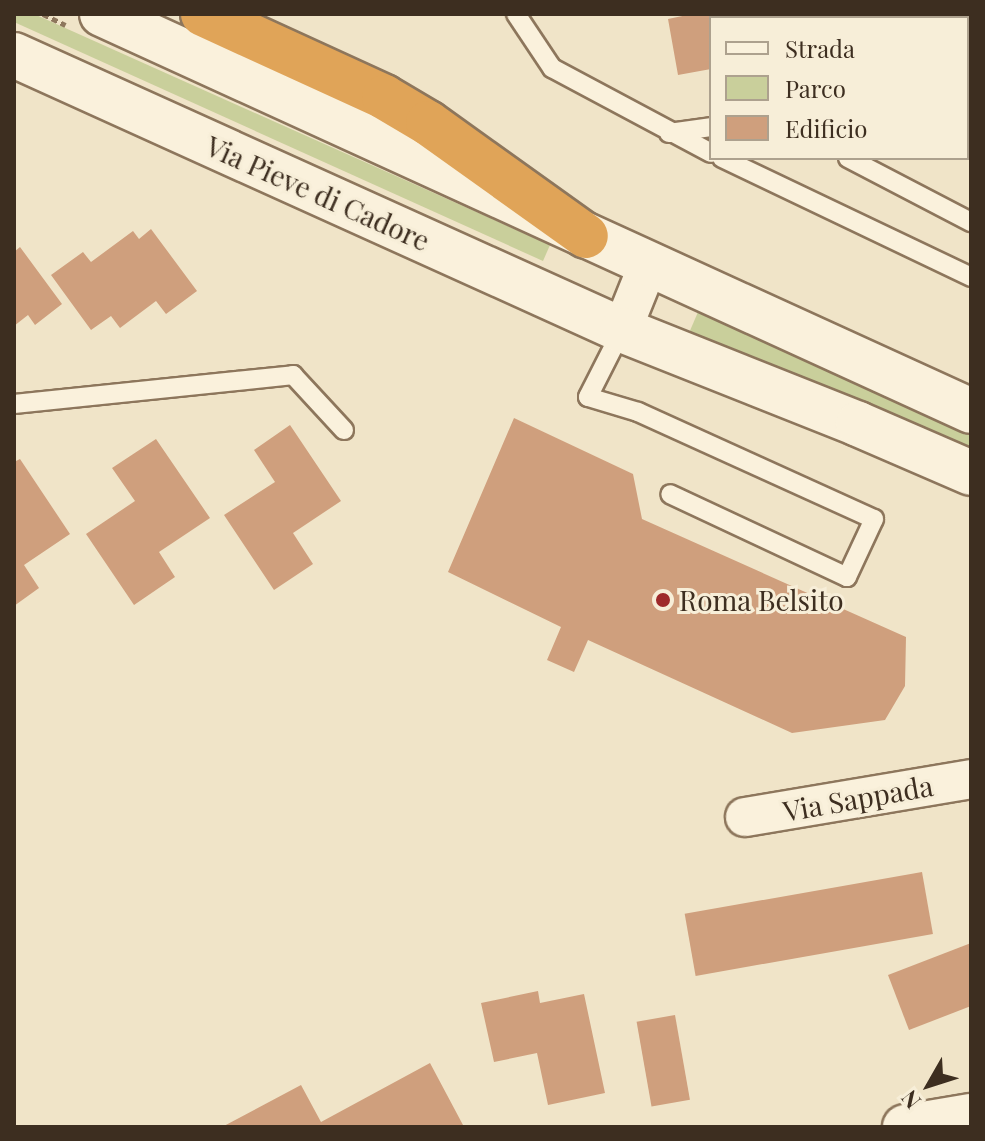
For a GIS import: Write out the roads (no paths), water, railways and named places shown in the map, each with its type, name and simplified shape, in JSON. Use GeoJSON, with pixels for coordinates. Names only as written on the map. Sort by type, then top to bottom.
{"type":"FeatureCollection","features":[{"type":"Feature","properties":{"kind":"highway"},"geometry":{"type":"LineString","coordinates":[[203,14],[384,97],[428,123],[586,236]]}},
{"type":"Feature","properties":{"kind":"street"},"geometry":{"type":"LineString","coordinates":[[102,14],[971,411]]}},
{"type":"Feature","properties":{"kind":"street","name":"Via Pieve di Cadore"},"geometry":{"type":"LineString","coordinates":[[14,55],[622,330],[971,473]]}},
{"type":"Feature","properties":{"kind":"street"},"geometry":{"type":"LineString","coordinates":[[622,330],[649,263]]}},
{"type":"Feature","properties":{"kind":"street","name":"Via Sappada"},"geometry":{"type":"LineString","coordinates":[[745,817],[971,779]]}},
{"type":"Feature","properties":{"kind":"street"},"geometry":{"type":"LineString","coordinates":[[905,1127],[971,1116]]}},
{"type":"Feature","properties":{"kind":"lane"},"geometry":{"type":"LineString","coordinates":[[516,14],[552,68],[709,152]]}},
{"type":"Feature","properties":{"kind":"lane"},"geometry":{"type":"LineString","coordinates":[[669,133],[709,127]]}},
{"type":"Feature","properties":{"kind":"lane"},"geometry":{"type":"LineString","coordinates":[[726,160],[971,277]]}},
{"type":"Feature","properties":{"kind":"lane"},"geometry":{"type":"LineString","coordinates":[[852,160],[971,222]]}},
{"type":"Feature","properties":{"kind":"lane"},"geometry":{"type":"LineString","coordinates":[[622,330],[588,397],[638,412],[874,519],[847,577],[670,494]]}},
{"type":"Feature","properties":{"kind":"lane"},"geometry":{"type":"LineString","coordinates":[[14,404],[293,375],[344,430]]}},
{"type":"Feature","properties":{"kind":"place","name":"Roma Belsito"},"geometry":{"type":"Point","coordinates":[663,600]}}]}
